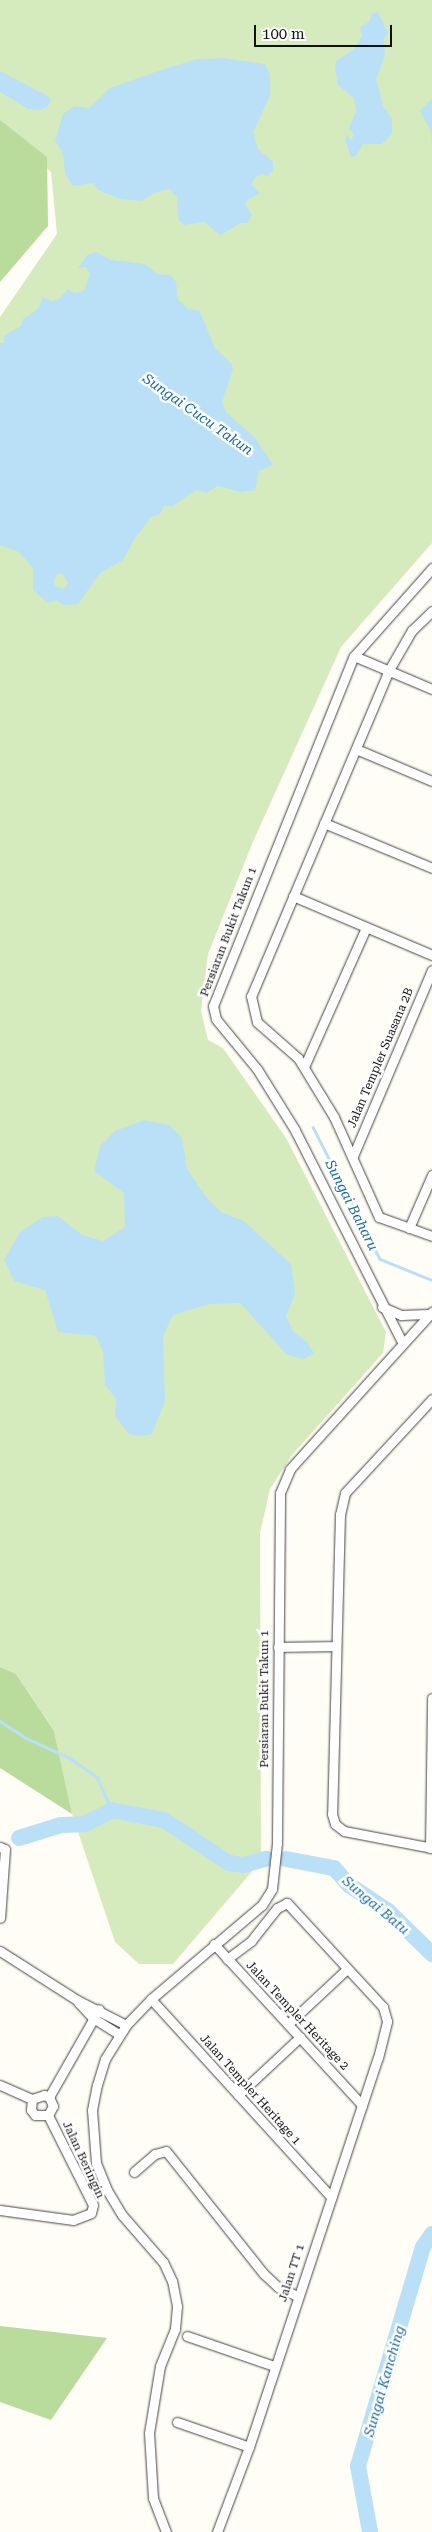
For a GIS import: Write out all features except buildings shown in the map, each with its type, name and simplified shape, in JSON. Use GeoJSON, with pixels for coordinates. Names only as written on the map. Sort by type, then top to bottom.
{"type":"FeatureCollection","features":[{"type":"Feature","properties":{"kind":"street","name":"Persiaran Bukit Takun 1"},"geometry":{"type":"LineString","coordinates":[[402,1342],[382,1306],[295,1130],[257,1069],[216,1019],[213,1006],[354,656],[432,568]]}},
{"type":"Feature","properties":{"kind":"street"},"geometry":{"type":"LineString","coordinates":[[432,611],[412,630],[389,670],[251,996],[257,1022],[304,1067],[353,1156],[378,1217],[432,1236]]}},
{"type":"Feature","properties":{"kind":"street"},"geometry":{"type":"LineString","coordinates":[[354,656],[432,688]]}},
{"type":"Feature","properties":{"kind":"street"},"geometry":{"type":"LineString","coordinates":[[356,749],[432,781]]}},
{"type":"Feature","properties":{"kind":"street"},"geometry":{"type":"LineString","coordinates":[[324,823],[432,868]]}},
{"type":"Feature","properties":{"kind":"street"},"geometry":{"type":"LineString","coordinates":[[293,896],[432,955]]}},
{"type":"Feature","properties":{"kind":"street"},"geometry":{"type":"LineString","coordinates":[[304,1067],[366,928]]}},
{"type":"Feature","properties":{"kind":"street","name":"Jalan Templer Suasana 2B"},"geometry":{"type":"LineString","coordinates":[[353,1156],[432,970]]}},
{"type":"Feature","properties":{"kind":"street"},"geometry":{"type":"LineString","coordinates":[[409,1228],[432,1175]]}},
{"type":"Feature","properties":{"kind":"street"},"geometry":{"type":"LineString","coordinates":[[382,1306],[401,1314],[430,1313]]}},
{"type":"Feature","properties":{"kind":"street","name":"Persiaran Bukit Takun 1"},"geometry":{"type":"LineString","coordinates":[[166,2532],[150,2481],[149,2433],[160,2366],[175,2329],[176,2299],[163,2262],[122,2215],[106,2190],[96,2163],[92,2139],[92,2110],[97,2085],[105,2060],[126,2024],[151,1999],[262,1905],[272,1888],[277,1843],[280,1494],[290,1469],[430,1313]]}},
{"type":"Feature","properties":{"kind":"street"},"geometry":{"type":"LineString","coordinates":[[432,1399],[345,1493],[340,1514],[332,1814],[335,1824],[344,1831],[431,1848],[432,1698]]}},
{"type":"Feature","properties":{"kind":"street"},"geometry":{"type":"LineString","coordinates":[[278,1647],[336,1646]]}},
{"type":"Feature","properties":{"kind":"street"},"geometry":{"type":"LineString","coordinates":[[0,1847],[5,1849],[0,1918]]}},
{"type":"Feature","properties":{"kind":"street"},"geometry":{"type":"LineString","coordinates":[[228,1959],[251,1941],[277,1908],[287,1903],[347,1969],[288,2024]]}},
{"type":"Feature","properties":{"kind":"street","name":"Jalan Templer Heritage 2"},"geometry":{"type":"LineString","coordinates":[[214,1944],[362,2105]]}},
{"type":"Feature","properties":{"kind":"street"},"geometry":{"type":"LineString","coordinates":[[0,1951],[77,2000],[100,2009],[126,2024]]}},
{"type":"Feature","properties":{"kind":"street","name":"Jalan TT 1"},"geometry":{"type":"LineString","coordinates":[[217,2532],[249,2447],[297,2296],[362,2105],[387,2020],[383,2007],[347,1969]]}},
{"type":"Feature","properties":{"kind":"street","name":"Jalan Templer Heritage 1"},"geometry":{"type":"LineString","coordinates":[[151,1999],[331,2197]]}},
{"type":"Feature","properties":{"kind":"street"},"geometry":{"type":"LineString","coordinates":[[77,2000],[93,2018],[119,2034]]}},
{"type":"Feature","properties":{"kind":"street"},"geometry":{"type":"LineString","coordinates":[[49,2097],[93,2018],[100,2009]]}},
{"type":"Feature","properties":{"kind":"street"},"geometry":{"type":"LineString","coordinates":[[238,2095],[300,2037]]}},
{"type":"Feature","properties":{"kind":"street"},"geometry":{"type":"LineString","coordinates":[[0,2085],[32,2100],[44,2095],[49,2097],[53,2106],[48,2115],[35,2115],[31,2110],[32,2100]]}},
{"type":"Feature","properties":{"kind":"street","name":"Jalan Beringin"},"geometry":{"type":"LineString","coordinates":[[0,2210],[73,2220],[91,2213],[93,2205],[48,2115]]}},
{"type":"Feature","properties":{"kind":"street"},"geometry":{"type":"LineString","coordinates":[[134,2172],[154,2154],[166,2151],[264,2274],[278,2287],[297,2296]]}},
{"type":"Feature","properties":{"kind":"street"},"geometry":{"type":"LineString","coordinates":[[187,2336],[274,2366]]}},
{"type":"Feature","properties":{"kind":"street"},"geometry":{"type":"LineString","coordinates":[[177,2422],[249,2447]]}},
{"type":"Feature","properties":{"kind":"green space"},"geometry":{"type":"Polygon","coordinates":[[[0,0],[432,0],[432,543],[341,647],[252,844],[208,954],[201,1011],[208,1040],[223,1048],[286,1138],[386,1332],[383,1353],[292,1455],[270,1489],[260,1533],[261,1861],[173,1964],[139,1964],[115,1942],[72,1814],[54,1731],[16,1674],[0,1667],[0,317],[57,234],[51,172],[0,126],[0,0]]]}},
{"type":"Feature","properties":{"kind":"green space"},"geometry":{"type":"Polygon","coordinates":[[[0,120],[47,157],[48,226],[0,282],[0,120]]]}},
{"type":"Feature","properties":{"kind":"green space"},"geometry":{"type":"Polygon","coordinates":[[[0,1667],[16,1674],[54,1731],[72,1814],[0,1768],[0,1667]]]}},
{"type":"Feature","properties":{"kind":"green space"},"geometry":{"type":"Polygon","coordinates":[[[0,2326],[107,2338],[51,2420],[0,2402],[0,2326]]]}},
{"type":"Feature","properties":{"kind":"water"},"geometry":{"type":"Polygon","coordinates":[[[378,12],[388,33],[384,38],[385,56],[376,79],[383,106],[392,118],[392,134],[382,144],[363,144],[356,156],[351,157],[345,140],[348,134],[351,140],[354,135],[349,128],[356,111],[354,98],[338,85],[335,68],[336,61],[354,49],[362,36],[360,27],[369,22],[372,13],[378,12]]]}},
{"type":"Feature","properties":{"kind":"water"},"geometry":{"type":"Polygon","coordinates":[[[224,58],[265,64],[270,75],[270,96],[253,132],[258,149],[273,162],[273,170],[267,176],[262,174],[254,178],[252,185],[260,193],[247,200],[246,205],[252,215],[247,223],[241,223],[220,235],[204,222],[184,225],[178,219],[177,198],[170,189],[154,193],[141,201],[120,199],[98,190],[93,183],[73,186],[65,174],[63,154],[55,140],[63,114],[74,106],[89,108],[110,88],[161,70],[197,59],[224,58]]]}},
{"type":"Feature","properties":{"kind":"water"},"geometry":{"type":"Polygon","coordinates":[[[0,71],[51,99],[48,106],[40,110],[28,109],[0,92],[0,71]]]}},
{"type":"Feature","properties":{"kind":"water"},"geometry":{"type":"Polygon","coordinates":[[[432,99],[432,148],[431,131],[420,111],[432,99]]]}},
{"type":"Feature","properties":{"kind":"water","name":"Sungai Cucu Takun"},"geometry":{"type":"Polygon","coordinates":[[[96,252],[111,260],[145,264],[158,274],[171,275],[176,282],[178,299],[188,309],[199,310],[215,348],[231,363],[233,369],[222,402],[226,412],[256,439],[273,465],[259,471],[255,490],[241,492],[218,486],[206,493],[196,490],[171,507],[165,505],[160,514],[151,517],[135,538],[123,560],[100,573],[78,604],[63,605],[57,600],[48,603],[33,590],[33,568],[19,552],[0,545],[0,343],[4,343],[4,336],[21,326],[23,319],[39,308],[42,297],[51,301],[59,299],[68,289],[74,293],[84,291],[90,274],[86,267],[78,268],[87,255],[96,252]],[[62,573],[57,574],[54,581],[55,586],[64,589],[68,583],[62,573]]]}},
{"type":"Feature","properties":{"kind":"water"},"geometry":{"type":"Polygon","coordinates":[[[144,1120],[169,1125],[182,1138],[187,1169],[207,1198],[221,1212],[244,1221],[291,1264],[295,1294],[286,1316],[293,1331],[307,1342],[314,1353],[304,1359],[287,1355],[240,1303],[209,1304],[173,1315],[163,1336],[165,1401],[152,1434],[140,1436],[129,1434],[115,1416],[116,1399],[105,1385],[103,1352],[96,1336],[58,1332],[45,1290],[14,1281],[4,1260],[20,1232],[43,1217],[58,1216],[82,1235],[103,1241],[125,1227],[124,1193],[94,1171],[100,1146],[115,1131],[144,1120]]]}},
{"type":"Feature","properties":{"kind":"waterway","name":"Sungai Baharu"},"geometry":{"type":"LineString","coordinates":[[313,1127],[380,1259],[432,1280]]}},
{"type":"Feature","properties":{"kind":"waterway"},"geometry":{"type":"LineString","coordinates":[[0,1721],[26,1738],[70,1758],[97,1777],[112,1810]]}},
{"type":"Feature","properties":{"kind":"waterway","name":"Sungai Batu"},"geometry":{"type":"LineString","coordinates":[[19,1838],[61,1825],[85,1824],[112,1810],[164,1820],[229,1863],[243,1865],[266,1859]]}},
{"type":"Feature","properties":{"kind":"waterway","name":"Sungai Batu"},"geometry":{"type":"LineString","coordinates":[[286,1859],[334,1868],[349,1885],[388,1911],[432,1954]]}},
{"type":"Feature","properties":{"kind":"waterway","name":"Sungai Kanching"},"geometry":{"type":"LineString","coordinates":[[370,2532],[358,2466],[423,2247],[432,2234]]}}]}
